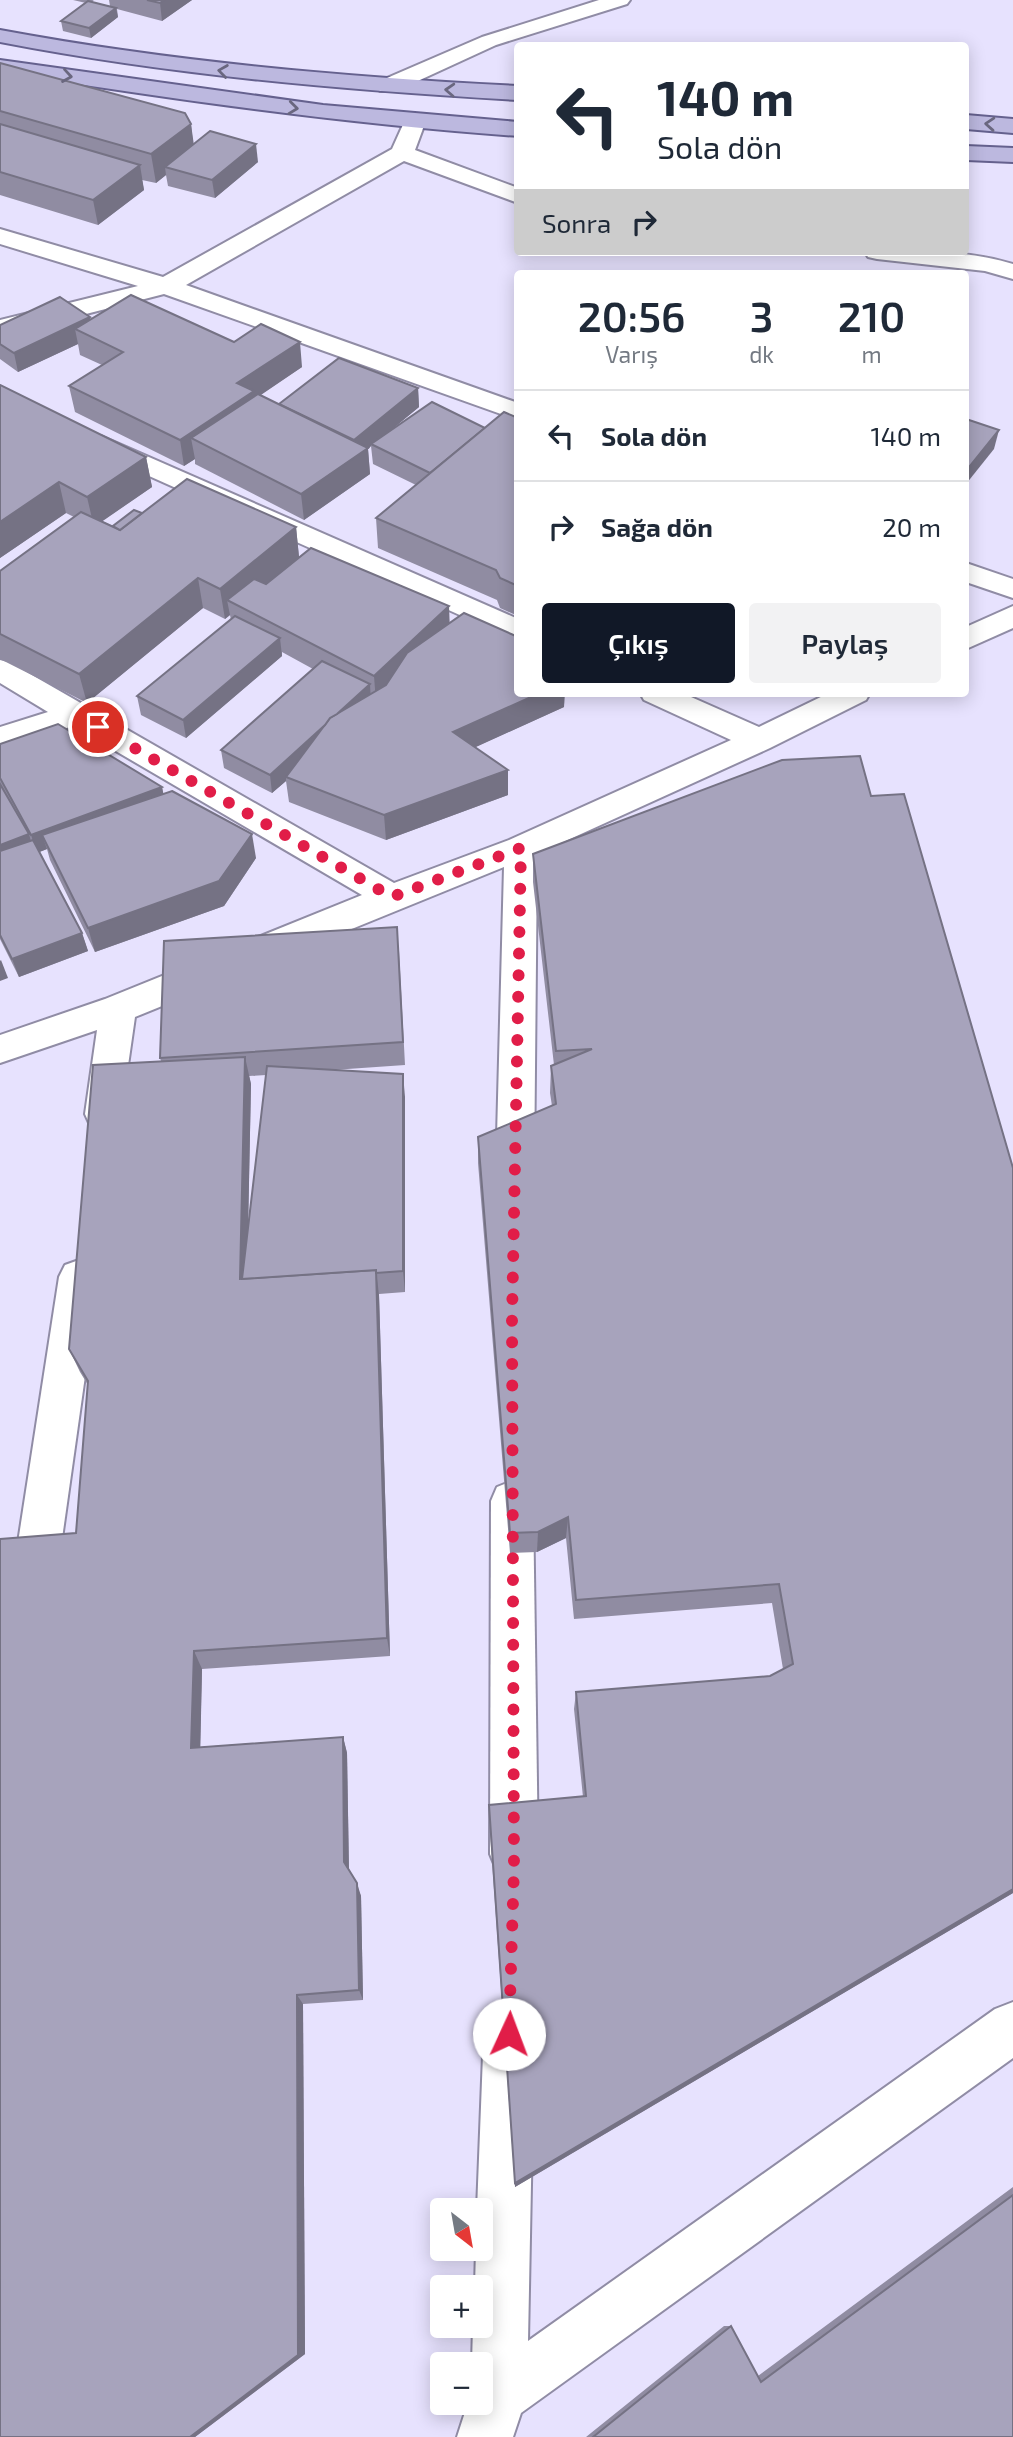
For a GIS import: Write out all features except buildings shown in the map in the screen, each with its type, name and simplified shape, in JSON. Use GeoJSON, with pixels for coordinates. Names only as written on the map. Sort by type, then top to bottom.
{"type":"FeatureCollection","features":[{"type":"Feature","properties":{"kind":"main road"},"geometry":{"type":"LineString","coordinates":[[0,36],[75,51],[251,75],[514,93]]}},
{"type":"Feature","properties":{"kind":"main road"},"geometry":{"type":"LineString","coordinates":[[0,66],[240,102],[414,123],[514,129]]}},
{"type":"Feature","properties":{"kind":"main road"},"geometry":{"type":"LineString","coordinates":[[969,122],[1013,126]]}},
{"type":"Feature","properties":{"kind":"main road"},"geometry":{"type":"LineString","coordinates":[[969,153],[1013,155]]}},
{"type":"Feature","properties":{"kind":"street"},"geometry":{"type":"LineString","coordinates":[[388,86],[489,41],[620,0]]}},
{"type":"Feature","properties":{"kind":"street"},"geometry":{"type":"LineString","coordinates":[[0,328],[166,286],[402,153],[414,123]]}},
{"type":"Feature","properties":{"kind":"street"},"geometry":{"type":"LineString","coordinates":[[402,153],[514,194]]}},
{"type":"Feature","properties":{"kind":"street"},"geometry":{"type":"LineString","coordinates":[[0,236],[166,286],[514,411]]}},
{"type":"Feature","properties":{"kind":"street"},"geometry":{"type":"LineString","coordinates":[[914,256],[988,264],[1013,272]]}},
{"type":"Feature","properties":{"kind":"street"},"geometry":{"type":"LineString","coordinates":[[76,433],[514,629]]}},
{"type":"Feature","properties":{"kind":"street"},"geometry":{"type":"LineString","coordinates":[[969,573],[1013,589]]}},
{"type":"Feature","properties":{"kind":"street"},"geometry":{"type":"LineString","coordinates":[[969,638],[1013,616]]}},
{"type":"Feature","properties":{"kind":"street"},"geometry":{"type":"LineString","coordinates":[[0,670],[392,897]]}},
{"type":"Feature","properties":{"kind":"street"},"geometry":{"type":"LineString","coordinates":[[664,697],[760,740]]}},
{"type":"Feature","properties":{"kind":"street"},"geometry":{"type":"LineString","coordinates":[[0,1049],[118,1009],[392,897],[521,848],[760,740],[847,697]]}},
{"type":"Feature","properties":{"kind":"street"},"geometry":{"type":"LineString","coordinates":[[0,738],[76,715]]}},
{"type":"Feature","properties":{"kind":"street"},"geometry":{"type":"LineString","coordinates":[[514,1209],[521,848]]}},
{"type":"Feature","properties":{"kind":"street"},"geometry":{"type":"LineString","coordinates":[[98,1147],[118,1009]]}},
{"type":"Feature","properties":{"kind":"street"},"geometry":{"type":"LineString","coordinates":[[27,1629],[84,1244]]}},
{"type":"Feature","properties":{"kind":"street"},"geometry":{"type":"LineString","coordinates":[[512,1457],[513,1895]]}},
{"type":"Feature","properties":{"kind":"street"},"geometry":{"type":"LineString","coordinates":[[492,2416],[510,1992]]}},
{"type":"Feature","properties":{"kind":"street"},"geometry":{"type":"LineString","coordinates":[[492,2416],[1013,2027]]}},
{"type":"Feature","properties":{"kind":"route"},"geometry":{"type":"LineString","coordinates":[[98,727],[392,897],[521,848],[512,1320],[514,1867],[509,2034]]}}]}
